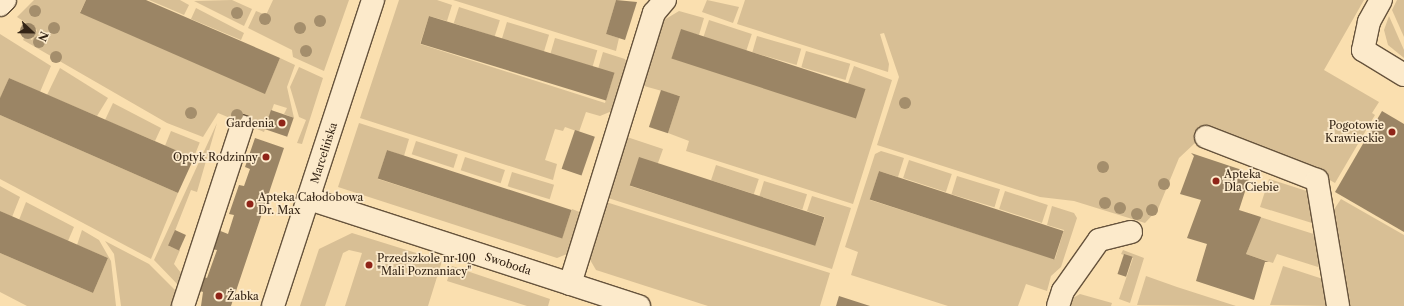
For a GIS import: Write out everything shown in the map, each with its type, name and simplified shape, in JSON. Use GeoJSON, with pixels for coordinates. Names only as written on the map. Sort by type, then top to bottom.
{"type":"FeatureCollection","features":[{"type":"Feature","properties":{"kind":"street"},"geometry":{"type":"LineString","coordinates":[[0,5],[6,0]]}},
{"type":"Feature","properties":{"kind":"street","name":"Marcelińska"},"geometry":{"type":"LineString","coordinates":[[273,306],[373,0]]}},
{"type":"Feature","properties":{"kind":"street"},"geometry":{"type":"LineString","coordinates":[[570,284],[654,13],[665,0]]}},
{"type":"Feature","properties":{"kind":"street"},"geometry":{"type":"LineString","coordinates":[[1381,0],[1369,22],[1363,50],[1404,75]]}},
{"type":"Feature","properties":{"kind":"street"},"geometry":{"type":"LineString","coordinates":[[183,306],[242,126]]}},
{"type":"Feature","properties":{"kind":"street"},"geometry":{"type":"LineString","coordinates":[[1206,137],[1317,180],[1338,306]]}},
{"type":"Feature","properties":{"kind":"street","name":"Swoboda"},"geometry":{"type":"LineString","coordinates":[[309,199],[639,306]]}},
{"type":"Feature","properties":{"kind":"street"},"geometry":{"type":"LineString","coordinates":[[1058,306],[1063,291],[1099,240],[1131,232]]}},
{"type":"Feature","properties":{"kind":"shaded area"},"geometry":{"type":"Polygon","coordinates":[[[34,0],[86,0],[80,12],[265,93],[280,58],[295,65],[287,87],[294,118],[284,114],[287,108],[274,104],[264,132],[218,113],[203,137],[167,123],[23,40],[25,36],[32,40],[37,30],[17,17],[34,0]]]}},
{"type":"Feature","properties":{"kind":"shaded area"},"geometry":{"type":"Polygon","coordinates":[[[149,0],[180,0],[189,5],[184,15],[149,0]]]}},
{"type":"Feature","properties":{"kind":"shaded area"},"geometry":{"type":"Polygon","coordinates":[[[232,0],[252,9],[244,26],[194,1],[232,0]]]}},
{"type":"Feature","properties":{"kind":"shaded area"},"geometry":{"type":"Polygon","coordinates":[[[273,0],[349,0],[324,71],[293,57],[292,50],[248,28],[256,11],[266,15],[273,0]]]}},
{"type":"Feature","properties":{"kind":"shaded area"},"geometry":{"type":"Polygon","coordinates":[[[399,0],[437,0],[452,5],[447,21],[429,16],[420,44],[605,103],[614,74],[598,69],[603,52],[625,59],[628,65],[612,111],[600,116],[586,112],[579,132],[565,127],[563,131],[555,129],[545,160],[557,164],[553,180],[360,118],[399,0]]]}},
{"type":"Feature","properties":{"kind":"shaded area"},"geometry":{"type":"Polygon","coordinates":[[[453,0],[616,0],[606,34],[619,38],[616,51],[453,0]]]}},
{"type":"Feature","properties":{"kind":"shaded area"},"geometry":{"type":"Polygon","coordinates":[[[707,0],[739,7],[733,23],[702,12],[707,0]]]}},
{"type":"Feature","properties":{"kind":"shaded area"},"geometry":{"type":"Polygon","coordinates":[[[745,0],[1364,0],[1324,70],[1379,102],[1372,113],[1375,115],[1335,183],[1291,158],[1284,160],[1200,129],[1195,143],[1179,158],[1158,209],[1145,223],[1074,201],[1040,197],[877,145],[899,77],[884,33],[880,34],[889,64],[888,72],[737,24],[745,0]]]}},
{"type":"Feature","properties":{"kind":"shaded area"},"geometry":{"type":"Polygon","coordinates":[[[1397,0],[1404,0],[1404,37],[1392,10],[1397,0]]]}},
{"type":"Feature","properties":{"kind":"shaded area"},"geometry":{"type":"Polygon","coordinates":[[[459,7],[500,20],[495,36],[454,23],[459,7]]]}},
{"type":"Feature","properties":{"kind":"shaded area"},"geometry":{"type":"Polygon","coordinates":[[[196,8],[244,33],[241,40],[191,19],[196,8]]]}},
{"type":"Feature","properties":{"kind":"shaded area"},"geometry":{"type":"Polygon","coordinates":[[[679,11],[704,18],[699,35],[681,30],[672,58],[856,117],[848,83],[854,66],[892,80],[853,204],[686,151],[689,141],[668,133],[680,96],[644,86],[664,20],[679,11]]]}},
{"type":"Feature","properties":{"kind":"shaded area"},"geometry":{"type":"Polygon","coordinates":[[[1389,16],[1404,50],[1404,58],[1388,45],[1384,30],[1389,16]]]}},
{"type":"Feature","properties":{"kind":"shaded area"},"geometry":{"type":"Polygon","coordinates":[[[709,20],[752,34],[746,51],[703,37],[709,20]]]}},
{"type":"Feature","properties":{"kind":"shaded area"},"geometry":{"type":"Polygon","coordinates":[[[507,22],[549,35],[544,52],[502,39],[507,22]]]}},
{"type":"Feature","properties":{"kind":"shaded area"},"geometry":{"type":"Polygon","coordinates":[[[0,34],[51,66],[40,92],[9,78],[0,99],[0,34]]]}},
{"type":"Feature","properties":{"kind":"shaded area"},"geometry":{"type":"Polygon","coordinates":[[[757,36],[801,49],[797,65],[752,52],[757,36]]]}},
{"type":"Feature","properties":{"kind":"shaded area"},"geometry":{"type":"Polygon","coordinates":[[[555,38],[597,50],[593,66],[550,54],[555,38]]]}},
{"type":"Feature","properties":{"kind":"shaded area"},"geometry":{"type":"Polygon","coordinates":[[[806,51],[850,64],[846,80],[801,67],[806,51]]]}},
{"type":"Feature","properties":{"kind":"shaded area"},"geometry":{"type":"Polygon","coordinates":[[[299,67],[323,78],[302,144],[297,143],[306,120],[299,117],[290,87],[299,67]]]}},
{"type":"Feature","properties":{"kind":"shaded area"},"geometry":{"type":"Polygon","coordinates":[[[60,68],[108,98],[97,116],[47,95],[60,68]]]}},
{"type":"Feature","properties":{"kind":"shaded area"},"geometry":{"type":"Polygon","coordinates":[[[113,103],[161,128],[155,141],[105,120],[113,103]]]}},
{"type":"Feature","properties":{"kind":"shaded area"},"geometry":{"type":"Polygon","coordinates":[[[0,115],[178,193],[151,259],[0,179],[0,115]]]}},
{"type":"Feature","properties":{"kind":"shaded area"},"geometry":{"type":"Polygon","coordinates":[[[217,123],[197,192],[191,190],[169,246],[180,250],[174,264],[185,278],[181,288],[154,260],[217,123]]]}},
{"type":"Feature","properties":{"kind":"shaded area"},"geometry":{"type":"Polygon","coordinates":[[[359,123],[409,139],[404,156],[387,150],[378,179],[562,238],[572,209],[582,213],[567,254],[557,258],[338,187],[359,123]]]}},
{"type":"Feature","properties":{"kind":"shaded area"},"geometry":{"type":"Polygon","coordinates":[[[171,131],[200,143],[194,157],[165,146],[171,131]]]}},
{"type":"Feature","properties":{"kind":"shaded area"},"geometry":{"type":"Polygon","coordinates":[[[627,137],[663,149],[658,163],[630,186],[815,245],[825,217],[807,211],[812,196],[851,208],[832,269],[608,198],[627,137]]]}},
{"type":"Feature","properties":{"kind":"shaded area"},"geometry":{"type":"Polygon","coordinates":[[[416,141],[458,155],[454,168],[412,154],[416,141]]]}},
{"type":"Feature","properties":{"kind":"shaded area"},"geometry":{"type":"Polygon","coordinates":[[[881,151],[904,158],[898,177],[879,171],[870,200],[1055,259],[1064,230],[1047,225],[1052,206],[1074,213],[1077,218],[1061,267],[1051,276],[1047,291],[1026,284],[1018,306],[948,306],[851,275],[858,252],[845,247],[875,154],[881,151]]]}},
{"type":"Feature","properties":{"kind":"shaded area"},"geometry":{"type":"Polygon","coordinates":[[[465,157],[505,170],[501,183],[461,170],[465,157]]]}},
{"type":"Feature","properties":{"kind":"shaded area"},"geometry":{"type":"Polygon","coordinates":[[[909,160],[952,174],[946,192],[903,178],[909,160]]]}},
{"type":"Feature","properties":{"kind":"shaded area"},"geometry":{"type":"Polygon","coordinates":[[[716,165],[759,179],[754,194],[711,180],[716,165]]]}},
{"type":"Feature","properties":{"kind":"shaded area"},"geometry":{"type":"Polygon","coordinates":[[[512,172],[554,185],[550,199],[508,186],[512,172]]]}},
{"type":"Feature","properties":{"kind":"shaded area"},"geometry":{"type":"Polygon","coordinates":[[[957,176],[1000,189],[994,207],[951,194],[957,176]]]}},
{"type":"Feature","properties":{"kind":"shaded area"},"geometry":{"type":"Polygon","coordinates":[[[1269,179],[1313,193],[1317,218],[1312,223],[1260,207],[1269,179]]]}},
{"type":"Feature","properties":{"kind":"shaded area"},"geometry":{"type":"Polygon","coordinates":[[[764,181],[807,194],[802,209],[759,196],[764,181]]]}},
{"type":"Feature","properties":{"kind":"shaded area"},"geometry":{"type":"Polygon","coordinates":[[[0,186],[20,197],[12,217],[0,211],[0,186]]]}},
{"type":"Feature","properties":{"kind":"shaded area"},"geometry":{"type":"Polygon","coordinates":[[[1005,191],[1048,205],[1042,223],[999,209],[1005,191]]]}},
{"type":"Feature","properties":{"kind":"shaded area"},"geometry":{"type":"Polygon","coordinates":[[[1341,199],[1404,235],[1404,306],[1346,306],[1329,217],[1341,199]]]}},
{"type":"Feature","properties":{"kind":"shaded area"},"geometry":{"type":"Polygon","coordinates":[[[26,202],[74,227],[68,241],[19,220],[26,202]]]}},
{"type":"Feature","properties":{"kind":"shaded area"},"geometry":{"type":"Polygon","coordinates":[[[606,202],[830,273],[820,306],[708,306],[596,270],[589,258],[606,202]]]}},
{"type":"Feature","properties":{"kind":"shaded area"},"geometry":{"type":"Polygon","coordinates":[[[1260,217],[1320,236],[1324,263],[1318,267],[1277,254],[1273,263],[1246,254],[1260,217]]]}},
{"type":"Feature","properties":{"kind":"shaded area"},"geometry":{"type":"Polygon","coordinates":[[[82,230],[99,240],[111,261],[116,306],[27,306],[0,292],[0,253],[93,293],[108,258],[77,245],[82,230]]]}},
{"type":"Feature","properties":{"kind":"shaded area"},"geometry":{"type":"Polygon","coordinates":[[[352,233],[442,261],[428,306],[345,306],[362,253],[349,250],[343,253],[325,306],[300,306],[319,249],[352,233]]]}},
{"type":"Feature","properties":{"kind":"shaded area"},"geometry":{"type":"Polygon","coordinates":[[[105,241],[149,264],[177,292],[176,306],[121,306],[114,254],[105,241]]]}},
{"type":"Feature","properties":{"kind":"shaded area"},"geometry":{"type":"Polygon","coordinates":[[[1123,250],[1144,258],[1130,303],[1119,299],[1133,258],[1121,254],[1123,250]]]}},
{"type":"Feature","properties":{"kind":"shaded area"},"geometry":{"type":"Polygon","coordinates":[[[452,266],[550,299],[548,306],[527,306],[447,281],[452,266]]]}},
{"type":"Feature","properties":{"kind":"shaded area"},"geometry":{"type":"Polygon","coordinates":[[[1283,266],[1326,280],[1330,306],[1270,305],[1283,266]]]}},
{"type":"Feature","properties":{"kind":"shaded area"},"geometry":{"type":"Polygon","coordinates":[[[1146,276],[1177,287],[1236,306],[1137,305],[1146,276]]]}},
{"type":"Feature","properties":{"kind":"shaded area"},"geometry":{"type":"Polygon","coordinates":[[[1080,294],[1112,303],[1111,306],[1070,306],[1073,298],[1080,294]]]}},
{"type":"Feature","properties":{"kind":"building"},"geometry":{"type":"Polygon","coordinates":[[[86,0],[146,0],[280,58],[265,94],[80,13],[86,0]]]}},
{"type":"Feature","properties":{"kind":"building"},"geometry":{"type":"Polygon","coordinates":[[[616,0],[637,2],[625,40],[606,34],[616,0]]]}},
{"type":"Feature","properties":{"kind":"building"},"geometry":{"type":"Polygon","coordinates":[[[429,16],[615,73],[606,100],[421,44],[429,16]]]}},
{"type":"Feature","properties":{"kind":"building"},"geometry":{"type":"Polygon","coordinates":[[[28,23],[34,25],[36,31],[34,37],[28,39],[22,37],[20,31],[22,25],[28,23]]]}},
{"type":"Feature","properties":{"kind":"building"},"geometry":{"type":"Polygon","coordinates":[[[681,29],[866,89],[856,118],[671,58],[681,29]]]}},
{"type":"Feature","properties":{"kind":"building"},"geometry":{"type":"Polygon","coordinates":[[[9,78],[194,158],[178,193],[0,115],[0,98],[9,78]]]}},
{"type":"Feature","properties":{"kind":"building"},"geometry":{"type":"Polygon","coordinates":[[[661,90],[680,96],[668,133],[649,127],[661,90]]]}},
{"type":"Feature","properties":{"kind":"building"},"geometry":{"type":"Polygon","coordinates":[[[271,110],[294,118],[287,137],[264,129],[271,110]]]}},
{"type":"Feature","properties":{"kind":"building"},"geometry":{"type":"Polygon","coordinates":[[[1382,111],[1404,124],[1404,232],[1335,192],[1382,111]]]}},
{"type":"Feature","properties":{"kind":"building"},"geometry":{"type":"Polygon","coordinates":[[[575,130],[595,137],[582,176],[562,169],[575,130]]]}},
{"type":"Feature","properties":{"kind":"building"},"geometry":{"type":"Polygon","coordinates":[[[255,138],[284,148],[231,306],[201,306],[203,292],[197,290],[202,276],[207,278],[217,250],[212,249],[218,230],[228,234],[234,215],[229,214],[239,185],[244,186],[250,169],[245,167],[255,138]]]}},
{"type":"Feature","properties":{"kind":"building"},"geometry":{"type":"Polygon","coordinates":[[[387,150],[572,210],[562,238],[378,179],[387,150]]]}},
{"type":"Feature","properties":{"kind":"building"},"geometry":{"type":"Polygon","coordinates":[[[1191,153],[1251,173],[1239,210],[1261,217],[1246,254],[1269,262],[1265,262],[1254,300],[1196,281],[1207,244],[1187,238],[1201,200],[1180,194],[1194,156],[1191,153]]]}},
{"type":"Feature","properties":{"kind":"building"},"geometry":{"type":"Polygon","coordinates":[[[639,157],[824,217],[815,246],[630,186],[639,157]]]}},
{"type":"Feature","properties":{"kind":"building"},"geometry":{"type":"Polygon","coordinates":[[[879,171],[1064,231],[1054,259],[870,200],[879,171]]]}},
{"type":"Feature","properties":{"kind":"building"},"geometry":{"type":"Polygon","coordinates":[[[0,211],[108,258],[93,293],[0,253],[0,211]]]}},
{"type":"Feature","properties":{"kind":"building"},"geometry":{"type":"Polygon","coordinates":[[[175,230],[186,235],[179,250],[168,246],[175,230]]]}},
{"type":"Feature","properties":{"kind":"building"},"geometry":{"type":"Polygon","coordinates":[[[1124,254],[1133,257],[1126,277],[1118,274],[1124,254]]]}},
{"type":"Feature","properties":{"kind":"building"},"geometry":{"type":"Polygon","coordinates":[[[839,296],[870,306],[836,306],[839,296]]]}},
{"type":"Feature","properties":{"kind":"place","name":"Gardenia"},"geometry":{"type":"Point","coordinates":[282,123]}},
{"type":"Feature","properties":{"kind":"place","name":"Pogotowie Krawieckie"},"geometry":{"type":"Point","coordinates":[1392,132]}},
{"type":"Feature","properties":{"kind":"place","name":"Optyk Rodzinny"},"geometry":{"type":"Point","coordinates":[266,157]}},
{"type":"Feature","properties":{"kind":"place","name":"Apteka Dla Ciebie"},"geometry":{"type":"Point","coordinates":[1216,181]}},
{"type":"Feature","properties":{"kind":"place","name":"Apteka Całodobowa Dr. Max"},"geometry":{"type":"Point","coordinates":[250,204]}},
{"type":"Feature","properties":{"kind":"place","name":"Przedszkole nr 100 \"Mali Poznaniacy\""},"geometry":{"type":"Point","coordinates":[369,265]}},
{"type":"Feature","properties":{"kind":"place","name":"Żabka"},"geometry":{"type":"Point","coordinates":[219,296]}}]}
